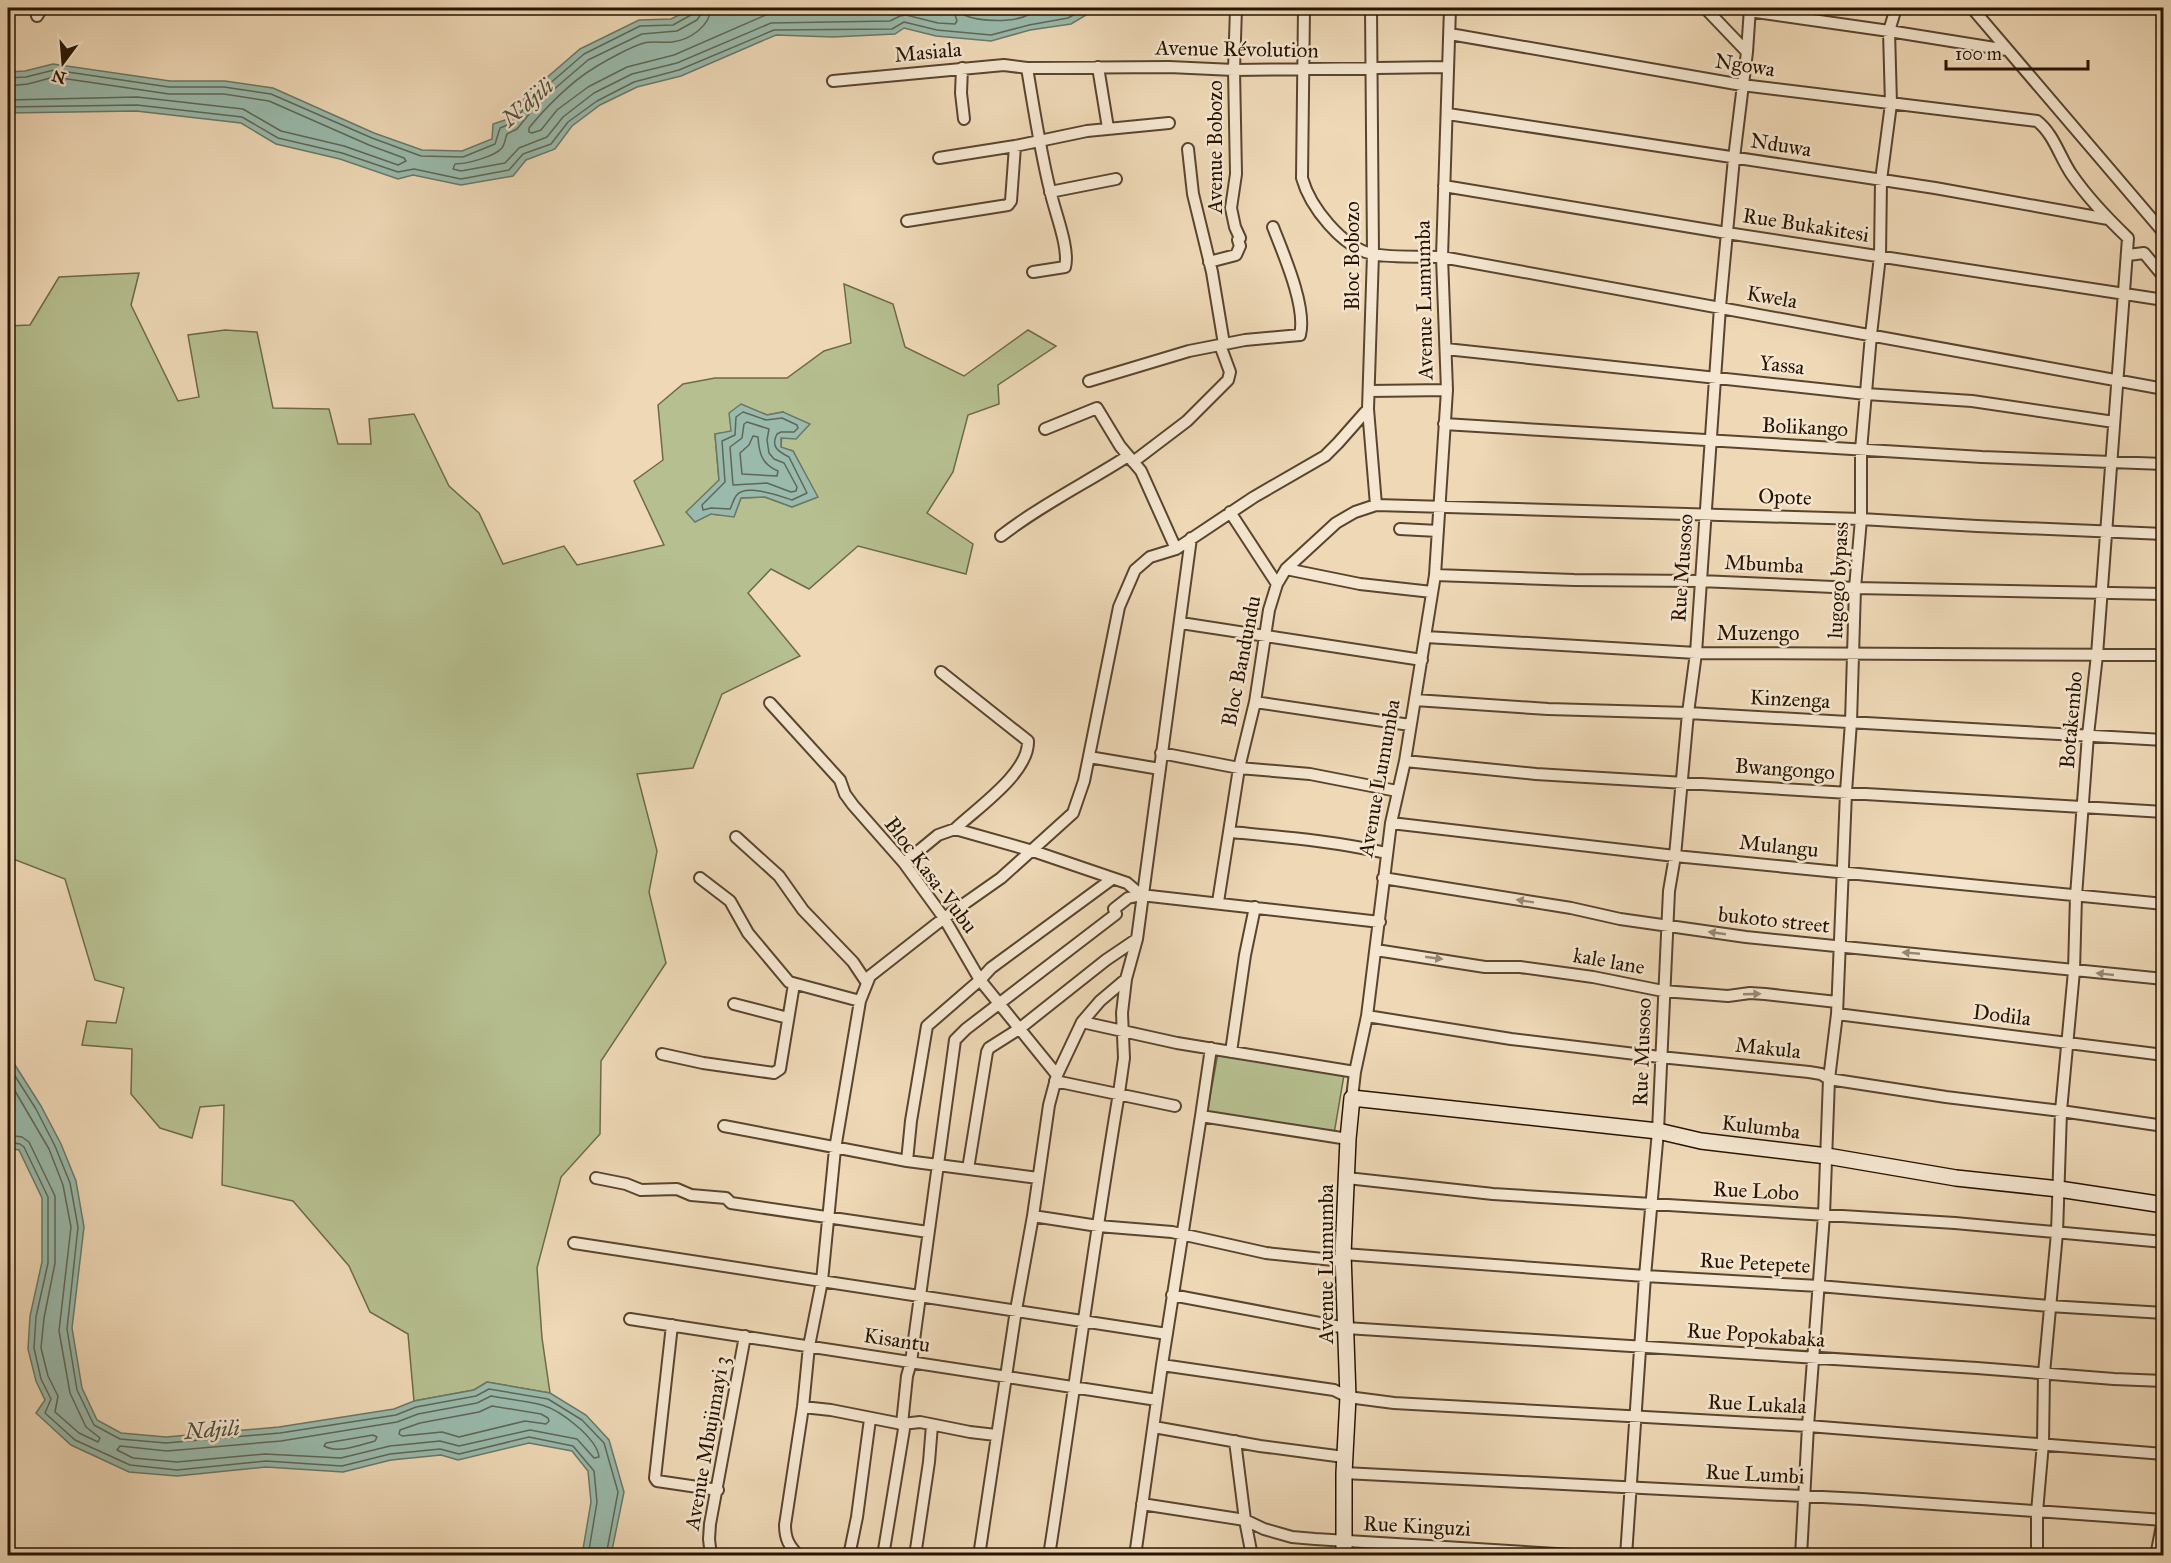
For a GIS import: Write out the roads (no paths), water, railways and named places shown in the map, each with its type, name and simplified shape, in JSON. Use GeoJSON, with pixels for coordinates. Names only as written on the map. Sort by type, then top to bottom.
{"type":"FeatureCollection","features":[{"type":"Feature","properties":{"kind":"street","name":"Avenue Bobozo"},"geometry":{"type":"LineString","coordinates":[[1209,262],[1236,255],[1240,246],[1240,234],[1235,227],[1231,208],[1236,174],[1234,70],[1236,8]]}},
{"type":"Feature","properties":{"kind":"street"},"geometry":{"type":"LineString","coordinates":[[1304,8],[1302,178],[1312,201],[1327,223],[1356,248],[1373,254]]}},
{"type":"Feature","properties":{"kind":"street","name":"Bloc Bobozo"},"geometry":{"type":"LineString","coordinates":[[1371,8],[1373,254],[1368,409],[1376,505]]}},
{"type":"Feature","properties":{"kind":"street","name":"Avenue Lumumba"},"geometry":{"type":"LineString","coordinates":[[1344,1548],[1344,1457],[1348,1397],[1343,1257],[1348,1139],[1355,1072],[1367,1016],[1380,922],[1386,853],[1405,761],[1426,638],[1440,507],[1447,390],[1442,257],[1450,8]]}},
{"type":"Feature","properties":{"kind":"street"},"geometry":{"type":"LineString","coordinates":[[1705,8],[1747,52]]}},
{"type":"Feature","properties":{"kind":"street","name":"lugogo bypass"},"geometry":{"type":"LineString","coordinates":[[1801,1556],[1824,1215],[1829,1079],[1837,1002],[1851,722],[1855,588],[1861,519],[1861,450],[1880,256],[1881,180],[1891,104],[1889,30],[1896,8]]}},
{"type":"Feature","properties":{"kind":"street"},"geometry":{"type":"LineString","coordinates":[[1972,8],[2163,233]]}},
{"type":"Feature","properties":{"kind":"street"},"geometry":{"type":"LineString","coordinates":[[1749,9],[2007,50]]}},
{"type":"Feature","properties":{"kind":"street","name":"Rue Musoso"},"geometry":{"type":"LineString","coordinates":[[1626,1556],[1645,1276],[1658,1131],[1669,891],[1675,856],[1696,653],[1720,307],[1747,52],[1749,9]]}},
{"type":"Feature","properties":{"kind":"street","name":"Ngowa"},"geometry":{"type":"LineString","coordinates":[[1450,34],[1742,85],[2037,121],[2047,128],[2073,176],[2108,219]]}},
{"type":"Feature","properties":{"kind":"street","name":"Masiala"},"geometry":{"type":"LineString","coordinates":[[833,81],[1004,65],[1027,68]]}},
{"type":"Feature","properties":{"kind":"street"},"geometry":{"type":"LineString","coordinates":[[1098,67],[1108,128]]}},
{"type":"Feature","properties":{"kind":"street","name":"Avenue Révolution"},"geometry":{"type":"LineString","coordinates":[[1027,68],[1169,67],[1304,70],[1447,68]]}},
{"type":"Feature","properties":{"kind":"street"},"geometry":{"type":"LineString","coordinates":[[962,68],[961,93],[964,119]]}},
{"type":"Feature","properties":{"kind":"street"},"geometry":{"type":"LineString","coordinates":[[1027,68],[1050,192],[1066,261],[1065,267],[1033,272]]}},
{"type":"Feature","properties":{"kind":"street","name":"Nduwa"},"geometry":{"type":"LineString","coordinates":[[1448,114],[1935,188],[2108,219]]}},
{"type":"Feature","properties":{"kind":"street"},"geometry":{"type":"LineString","coordinates":[[939,158],[1108,128],[1169,123]]}},
{"type":"Feature","properties":{"kind":"street"},"geometry":{"type":"LineString","coordinates":[[907,221],[1008,205],[1011,201],[1015,146]]}},
{"type":"Feature","properties":{"kind":"street"},"geometry":{"type":"LineString","coordinates":[[1001,536],[1043,505],[1131,459],[1187,421],[1228,380],[1230,372],[1222,345],[1209,262],[1193,194],[1188,149]]}},
{"type":"Feature","properties":{"kind":"street"},"geometry":{"type":"LineString","coordinates":[[1050,192],[1116,179]]}},
{"type":"Feature","properties":{"kind":"street","name":"Rue Bukakitesi"},"geometry":{"type":"LineString","coordinates":[[1444,186],[1727,233],[2163,300]]}},
{"type":"Feature","properties":{"kind":"street"},"geometry":{"type":"LineString","coordinates":[[2108,219],[2128,238],[2128,255],[2144,253],[2163,278]]}},
{"type":"Feature","properties":{"kind":"street"},"geometry":{"type":"LineString","coordinates":[[1089,381],[1189,351],[1300,334],[1299,307],[1293,280],[1273,227]]}},
{"type":"Feature","properties":{"kind":"street","name":"Kwela"},"geometry":{"type":"LineString","coordinates":[[1373,254],[1442,257],[2163,388]]}},
{"type":"Feature","properties":{"kind":"street","name":"Botakembo"},"geometry":{"type":"LineString","coordinates":[[2037,1556],[2044,1373],[2060,1190],[2061,1111],[2074,970],[2076,896],[2128,255]]}},
{"type":"Feature","properties":{"kind":"street","name":"Yassa"},"geometry":{"type":"LineString","coordinates":[[1446,349],[1866,394],[1972,401],[2114,422]]}},
{"type":"Feature","properties":{"kind":"street"},"geometry":{"type":"LineString","coordinates":[[1369,391],[1447,390]]}},
{"type":"Feature","properties":{"kind":"street"},"geometry":{"type":"LineString","coordinates":[[1045,429],[1097,408],[1149,488],[1176,549]]}},
{"type":"Feature","properties":{"kind":"street"},"geometry":{"type":"LineString","coordinates":[[799,1556],[785,1537],[809,1346],[822,1281],[835,1149],[860,1001],[867,982],[870,976],[944,918],[1001,878],[1073,813],[1084,781],[1119,607],[1135,570],[1150,557],[1176,549],[1230,512],[1325,456],[1368,409]]}},
{"type":"Feature","properties":{"kind":"street","name":"Bolikango"},"geometry":{"type":"LineString","coordinates":[[1444,424],[1982,457],[2163,464]]}},
{"type":"Feature","properties":{"kind":"street","name":"Bloc Bandundu"},"geometry":{"type":"LineString","coordinates":[[1218,902],[1231,832],[1239,768],[1255,702],[1269,610],[1277,584],[1286,569],[1336,523],[1355,512],[1376,505],[1440,507]]}},
{"type":"Feature","properties":{"kind":"street","name":"Opote"},"geometry":{"type":"LineString","coordinates":[[1440,507],[1861,519],[2163,534]]}},
{"type":"Feature","properties":{"kind":"street"},"geometry":{"type":"LineString","coordinates":[[1230,512],[1277,584]]}},
{"type":"Feature","properties":{"kind":"street"},"geometry":{"type":"LineString","coordinates":[[1400,529],[1438,531]]}},
{"type":"Feature","properties":{"kind":"street"},"geometry":{"type":"LineString","coordinates":[[1049,1556],[1075,1387],[1082,1321],[1124,1058],[1122,1013],[1126,979],[1137,939],[1141,895],[1181,623],[1191,538]]}},
{"type":"Feature","properties":{"kind":"street"},"geometry":{"type":"LineString","coordinates":[[1286,569],[1360,584],[1432,592]]}},
{"type":"Feature","properties":{"kind":"street","name":"Mbumba"},"geometry":{"type":"LineString","coordinates":[[1434,575],[1574,580],[1700,581],[1855,588],[2163,594]]}},
{"type":"Feature","properties":{"kind":"street"},"geometry":{"type":"LineString","coordinates":[[1181,623],[1422,660]]}},
{"type":"Feature","properties":{"kind":"street","name":"Muzengo"},"geometry":{"type":"LineString","coordinates":[[1426,638],[1696,653],[2163,655]]}},
{"type":"Feature","properties":{"kind":"street"},"geometry":{"type":"LineString","coordinates":[[904,863],[938,835],[955,829],[974,810],[1004,787],[1028,749],[1028,741],[941,672]]}},
{"type":"Feature","properties":{"kind":"street","name":"Kinzenga"},"geometry":{"type":"LineString","coordinates":[[1415,700],[1548,709],[1688,713],[2163,740]]}},
{"type":"Feature","properties":{"kind":"street"},"geometry":{"type":"LineString","coordinates":[[1255,702],[1410,725]]}},
{"type":"Feature","properties":{"kind":"street","name":"Bloc Kasa-Vubu"},"geometry":{"type":"LineString","coordinates":[[770,703],[840,780],[845,794],[853,805],[904,863],[944,918],[980,980],[1056,1078]]}},
{"type":"Feature","properties":{"kind":"street"},"geometry":{"type":"LineString","coordinates":[[1161,753],[1239,768],[1310,774],[1397,791]]}},
{"type":"Feature","properties":{"kind":"street"},"geometry":{"type":"LineString","coordinates":[[1089,757],[1160,769]]}},
{"type":"Feature","properties":{"kind":"street","name":"Bwangongo"},"geometry":{"type":"LineString","coordinates":[[1405,761],[1536,774],[2163,812]]}},
{"type":"Feature","properties":{"kind":"street","name":"Mulangu"},"geometry":{"type":"LineString","coordinates":[[1391,823],[1675,856],[2163,904]]}},
{"type":"Feature","properties":{"kind":"street"},"geometry":{"type":"LineString","coordinates":[[955,829],[1033,851],[1128,883],[1141,895]]}},
{"type":"Feature","properties":{"kind":"street"},"geometry":{"type":"LineString","coordinates":[[1231,832],[1329,842],[1386,853]]}},
{"type":"Feature","properties":{"kind":"street"},"geometry":{"type":"LineString","coordinates":[[736,837],[780,876],[803,910],[853,962],[867,982]]}},
{"type":"Feature","properties":{"kind":"street"},"geometry":{"type":"LineString","coordinates":[[700,878],[730,901],[748,933],[782,974],[794,984],[860,1001]]}},
{"type":"Feature","properties":{"kind":"street","name":"bukoto street"},"geometry":{"type":"LineString","coordinates":[[1383,878],[1571,908],[1620,919],[1746,937],[2163,979]]}},
{"type":"Feature","properties":{"kind":"street"},"geometry":{"type":"LineString","coordinates":[[907,1161],[911,1121],[927,1026],[1002,959],[1112,879]]}},
{"type":"Feature","properties":{"kind":"street"},"geometry":{"type":"LineString","coordinates":[[883,1556],[904,1429],[902,1424],[907,1376],[911,1362],[955,1040],[966,1029],[1116,914],[1114,909],[1128,898],[1141,895],[1218,902],[1380,922]]}},
{"type":"Feature","properties":{"kind":"street"},"geometry":{"type":"LineString","coordinates":[[1231,1052],[1245,955],[1255,907]]}},
{"type":"Feature","properties":{"kind":"street"},"geometry":{"type":"LineString","coordinates":[[968,1169],[987,1052],[993,1045],[1019,1029],[1137,939]]}},
{"type":"Feature","properties":{"kind":"street","name":"kale lane"},"geometry":{"type":"LineString","coordinates":[[1376,950],[1485,967],[1520,967],[1572,974],[1663,991],[1728,996],[1750,993],[1837,1002]]}},
{"type":"Feature","properties":{"kind":"street"},"geometry":{"type":"LineString","coordinates":[[979,1556],[1016,1311],[1034,1216],[1049,1105],[1056,1078],[1082,1022],[1100,1001],[1126,979]]}},
{"type":"Feature","properties":{"kind":"street"},"geometry":{"type":"LineString","coordinates":[[662,1054],[703,1063],[774,1073],[780,1069],[794,984]]}},
{"type":"Feature","properties":{"kind":"street"},"geometry":{"type":"LineString","coordinates":[[735,1004],[788,1018]]}},
{"type":"Feature","properties":{"kind":"street","name":"Dodila"},"geometry":{"type":"LineString","coordinates":[[1836,1014],[2163,1055]]}},
{"type":"Feature","properties":{"kind":"street","name":"Makula"},"geometry":{"type":"LineString","coordinates":[[1367,1016],[1511,1039],[1809,1072],[1821,1074],[1829,1079],[1946,1097],[2163,1126]]}},
{"type":"Feature","properties":{"kind":"street"},"geometry":{"type":"LineString","coordinates":[[1082,1022],[1177,1044],[1355,1072]]}},
{"type":"Feature","properties":{"kind":"street"},"geometry":{"type":"LineString","coordinates":[[1135,1556],[1161,1365],[1211,1048]]}},
{"type":"Feature","properties":{"kind":"street"},"geometry":{"type":"LineString","coordinates":[[1056,1078],[1176,1106]]}},
{"type":"Feature","properties":{"kind":"street","name":"Kulumba"},"geometry":{"type":"LineString","coordinates":[[1352,1098],[1658,1131],[1701,1141],[1827,1156],[1956,1178],[2163,1205]]}},
{"type":"Feature","properties":{"kind":"street"},"geometry":{"type":"LineString","coordinates":[[1201,1116],[1348,1139]]}},
{"type":"Feature","properties":{"kind":"street"},"geometry":{"type":"LineString","coordinates":[[724,1126],[907,1161],[1038,1178]]}},
{"type":"Feature","properties":{"kind":"street"},"geometry":{"type":"LineString","coordinates":[[596,1178],[626,1184],[641,1190],[677,1189],[691,1195],[726,1198],[731,1203],[928,1232]]}},
{"type":"Feature","properties":{"kind":"street","name":"Rue Lobo"},"geometry":{"type":"LineString","coordinates":[[1347,1178],[1493,1194],[1955,1223],[2163,1242]]}},
{"type":"Feature","properties":{"kind":"street","name":"Rue Petepete"},"geometry":{"type":"LineString","coordinates":[[1034,1216],[1098,1226],[1181,1234],[1266,1253],[1819,1286],[2049,1306],[2163,1313]]}},
{"type":"Feature","properties":{"kind":"street"},"geometry":{"type":"LineString","coordinates":[[574,1243],[1167,1334]]}},
{"type":"Feature","properties":{"kind":"street","name":"Rue Popokabaka"},"geometry":{"type":"LineString","coordinates":[[1172,1295],[1346,1328],[2163,1381]]}},
{"type":"Feature","properties":{"kind":"street","name":"Kisantu"},"geometry":{"type":"LineString","coordinates":[[630,1319],[1157,1400]]}},
{"type":"Feature","properties":{"kind":"street"},"geometry":{"type":"LineString","coordinates":[[672,1325],[655,1478],[657,1481],[718,1490]]}},
{"type":"Feature","properties":{"kind":"street","name":"Avenue Mbujimayi 3"},"geometry":{"type":"LineString","coordinates":[[711,1556],[710,1524],[745,1336]]}},
{"type":"Feature","properties":{"kind":"street","name":"Rue Lukala"},"geometry":{"type":"LineString","coordinates":[[1161,1365],[1334,1390],[1348,1397],[1394,1403],[1808,1426],[2163,1454]]}},
{"type":"Feature","properties":{"kind":"street"},"geometry":{"type":"LineString","coordinates":[[803,1407],[902,1424],[920,1422],[996,1435]]}},
{"type":"Feature","properties":{"kind":"street"},"geometry":{"type":"LineString","coordinates":[[849,1556],[857,1517],[870,1419]]}},
{"type":"Feature","properties":{"kind":"street"},"geometry":{"type":"LineString","coordinates":[[915,1556],[932,1425]]}},
{"type":"Feature","properties":{"kind":"street"},"geometry":{"type":"LineString","coordinates":[[1154,1427],[1344,1457]]}},
{"type":"Feature","properties":{"kind":"street"},"geometry":{"type":"LineString","coordinates":[[1235,1441],[1252,1556]]}},
{"type":"Feature","properties":{"kind":"street","name":"Rue Lumbi"},"geometry":{"type":"LineString","coordinates":[[1344,1473],[1804,1496],[2163,1518]]}},
{"type":"Feature","properties":{"kind":"street","name":"Rue Kinguzi"},"geometry":{"type":"LineString","coordinates":[[1142,1504],[1245,1520],[1264,1529],[1292,1537],[1344,1548],[1589,1556]]}},
{"type":"Feature","properties":{"kind":"street"},"geometry":{"type":"LineString","coordinates":[[2156,1556],[2163,1518]]}},
{"type":"Feature","properties":{"kind":"water","name":"N'djili"},"geometry":{"type":"Polygon","coordinates":[[[693,8],[958,8],[979,14],[1019,12],[1034,8],[1098,8],[1071,24],[1030,30],[991,41],[936,36],[904,28],[895,34],[833,37],[776,35],[681,76],[637,87],[600,105],[572,126],[555,149],[526,160],[513,176],[461,185],[413,175],[398,179],[340,159],[276,144],[241,123],[136,111],[8,113],[8,72],[25,71],[53,64],[170,81],[225,81],[273,88],[374,133],[422,150],[462,151],[492,139],[493,124],[508,119],[529,93],[580,49],[639,20],[671,19],[693,8]]]}},
{"type":"Feature","properties":{"kind":"water"},"geometry":{"type":"Polygon","coordinates":[[[741,404],[767,415],[783,412],[810,424],[796,439],[781,438],[781,447],[793,451],[818,497],[792,507],[765,497],[741,498],[734,517],[711,514],[695,522],[686,512],[719,480],[715,434],[731,431],[729,413],[741,404]]]}},
{"type":"Feature","properties":{"kind":"water"},"geometry":{"type":"Polygon","coordinates":[[[8,1054],[41,1106],[61,1144],[76,1181],[84,1227],[72,1328],[82,1388],[97,1420],[121,1433],[166,1437],[279,1427],[394,1409],[414,1401],[474,1390],[487,1382],[550,1393],[586,1415],[609,1440],[624,1492],[611,1555],[582,1555],[591,1502],[588,1471],[572,1451],[529,1443],[458,1460],[441,1455],[391,1460],[343,1472],[266,1467],[177,1476],[129,1472],[71,1445],[36,1413],[45,1400],[36,1381],[28,1349],[30,1316],[42,1262],[42,1198],[19,1150],[8,1148],[8,1054]]]}},
{"type":"Feature","properties":{"kind":"water label","name":"Ndjili"},"geometry":{"type":"Point","coordinates":[212,1429]}}]}
